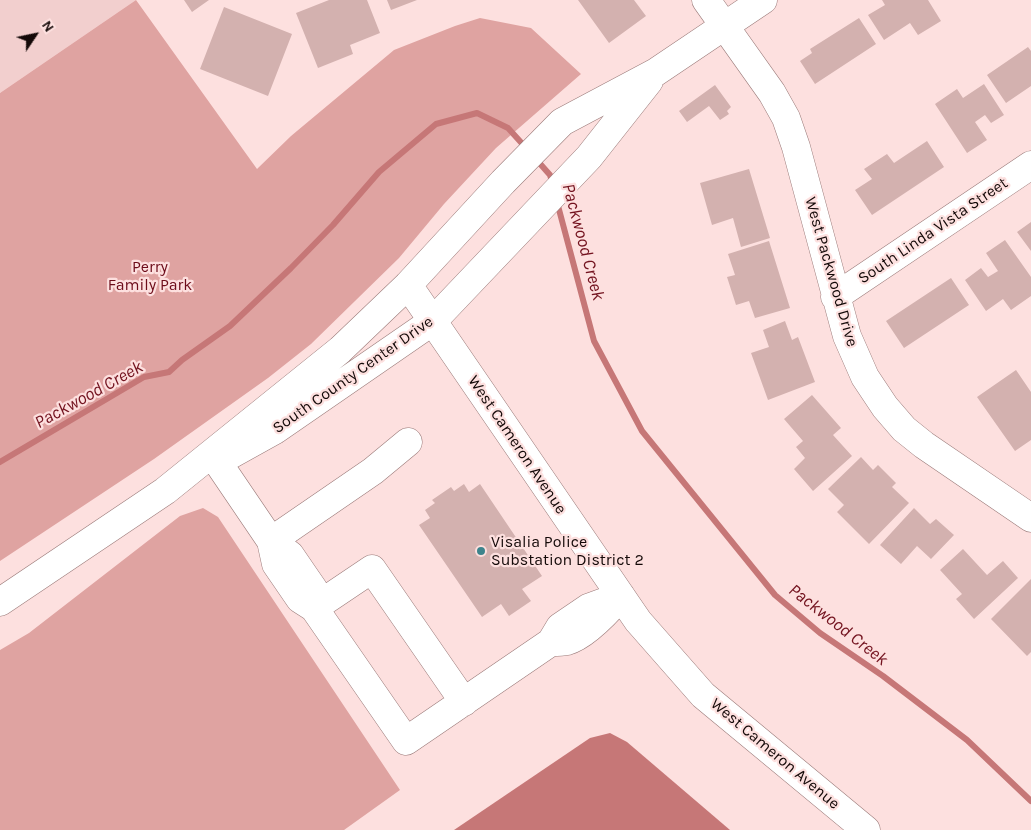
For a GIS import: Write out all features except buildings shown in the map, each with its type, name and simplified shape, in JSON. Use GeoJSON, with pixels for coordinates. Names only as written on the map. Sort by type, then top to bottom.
{"type":"FeatureCollection","features":[{"type":"Feature","properties":{"kind":"street","name":"West Packwood Drive"},"geometry":{"type":"LineString","coordinates":[[706,0],[772,93],[786,118],[796,147],[847,336],[865,377],[885,408],[904,429],[924,445],[1026,508]]}},
{"type":"Feature","properties":{"kind":"street","name":"South County Center Drive"},"geometry":{"type":"LineString","coordinates":[[0,602],[215,458],[340,350],[408,285],[503,182],[562,122],[656,72],[763,0]]}},
{"type":"Feature","properties":{"kind":"street","name":"South County Center Drive"},"geometry":{"type":"LineString","coordinates":[[215,458],[275,430],[433,321],[589,157],[656,72]]}},
{"type":"Feature","properties":{"kind":"street","name":"South Linda Vista Street"},"geometry":{"type":"LineString","coordinates":[[836,298],[1031,165]]}},
{"type":"Feature","properties":{"kind":"street","name":"West Cameron Avenue"},"geometry":{"type":"LineString","coordinates":[[408,285],[638,621],[703,695],[866,830]]}},
{"type":"Feature","properties":{"kind":"street"},"geometry":{"type":"LineString","coordinates":[[271,541],[373,471],[408,442]]}},
{"type":"Feature","properties":{"kind":"street"},"geometry":{"type":"LineString","coordinates":[[215,458],[271,541],[276,564],[300,599],[314,608],[406,741],[552,642],[568,641],[587,629],[598,621],[621,596]]}},
{"type":"Feature","properties":{"kind":"street"},"geometry":{"type":"LineString","coordinates":[[314,608],[372,569],[464,702]]}},
{"type":"Feature","properties":{"kind":"shaded area"},"geometry":{"type":"Polygon","coordinates":[[[0,0],[136,0],[0,93],[0,0]]]}},
{"type":"Feature","properties":{"kind":"shaded area"},"geometry":{"type":"Polygon","coordinates":[[[610,733],[627,742],[730,830],[454,830],[590,738],[610,733]]]}},
{"type":"Feature","properties":{"kind":"green space","name":"Perry Family Park"},"geometry":{"type":"Polygon","coordinates":[[[136,0],[257,169],[291,136],[394,50],[480,18],[531,28],[581,74],[496,148],[444,204],[399,258],[311,344],[268,378],[154,459],[0,561],[0,93],[136,0]]]}},
{"type":"Feature","properties":{"kind":"green space"},"geometry":{"type":"Polygon","coordinates":[[[203,508],[218,517],[400,790],[344,830],[0,830],[0,650],[29,633],[180,516],[203,508]]]}},
{"type":"Feature","properties":{"kind":"waterway","name":"Packwood Creek"},"geometry":{"type":"LineString","coordinates":[[0,462],[144,377],[169,372],[182,360],[230,326],[333,225],[379,172],[436,124],[477,113],[508,128],[527,149]]}},
{"type":"Feature","properties":{"kind":"waterway","name":"Packwood Creek"},"geometry":{"type":"LineString","coordinates":[[535,158],[550,175],[553,185]]}},
{"type":"Feature","properties":{"kind":"waterway","name":"Packwood Creek"},"geometry":{"type":"LineString","coordinates":[[557,202],[594,341],[642,431],[775,595],[820,633],[883,676],[967,740],[1031,801]]}},
{"type":"Feature","properties":{"kind":"place","name":"Visalia Police Substation District 2"},"geometry":{"type":"Point","coordinates":[481,551]}}]}
